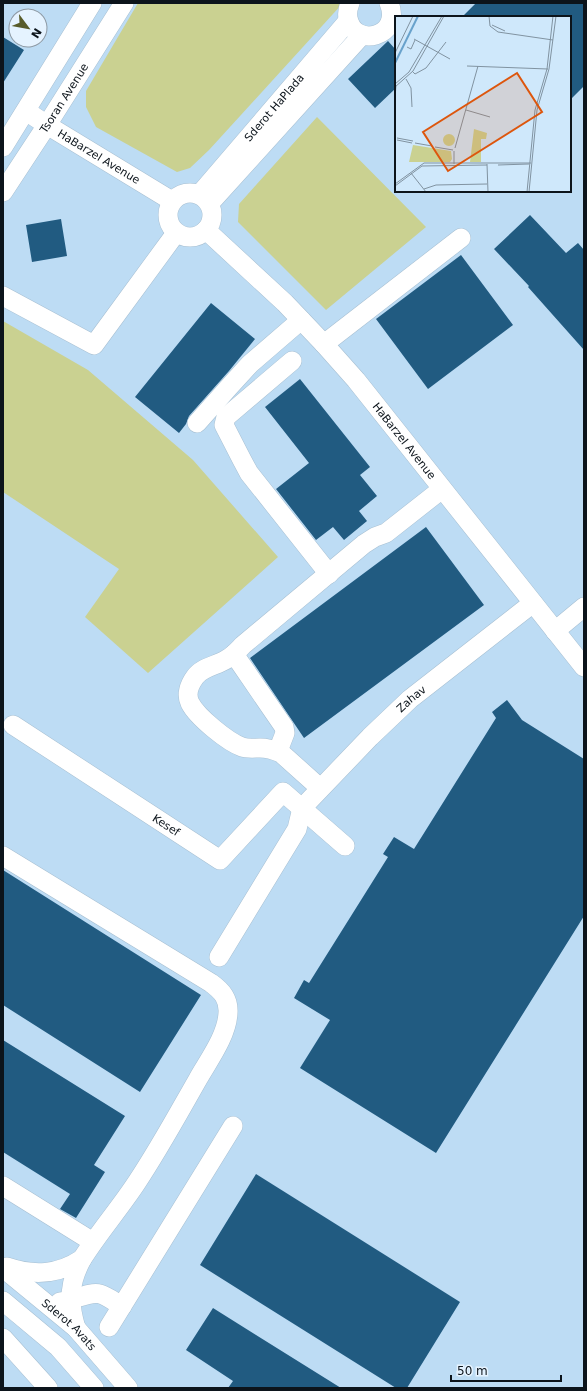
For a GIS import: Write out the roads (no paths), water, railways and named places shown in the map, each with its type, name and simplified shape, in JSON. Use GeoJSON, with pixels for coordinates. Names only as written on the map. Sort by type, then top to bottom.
{"type":"FeatureCollection","features":[{"type":"Feature","properties":{"kind":"street"},"geometry":{"type":"LineString","coordinates":[[3,147],[92,3]]}},
{"type":"Feature","properties":{"kind":"street","name":"Tsoran Avenue"},"geometry":{"type":"LineString","coordinates":[[3,192],[124,3]]}},
{"type":"Feature","properties":{"kind":"street"},"geometry":{"type":"LineString","coordinates":[[349,12],[351,27],[362,35],[376,36],[387,28],[390,22],[392,9],[389,3]]}},
{"type":"Feature","properties":{"kind":"street","name":"Sderot HaPlada"},"geometry":{"type":"LineString","coordinates":[[205,199],[349,12]]}},
{"type":"Feature","properties":{"kind":"street","name":"Sderot HaPlada"},"geometry":{"type":"LineString","coordinates":[[205,199],[362,35]]}},
{"type":"Feature","properties":{"kind":"street","name":"HaBarzel Avenue"},"geometry":{"type":"LineString","coordinates":[[26,111],[172,201]]}},
{"type":"Feature","properties":{"kind":"street"},"geometry":{"type":"LineString","coordinates":[[185,192],[192,192],[205,199],[212,210],[210,224],[206,230],[195,236],[182,236],[171,228],[167,214],[172,201],[185,192]]}},
{"type":"Feature","properties":{"kind":"street","name":"HaBarzel Avenue"},"geometry":{"type":"LineString","coordinates":[[206,230],[301,320],[356,380],[584,667]]}},
{"type":"Feature","properties":{"kind":"street"},"geometry":{"type":"LineString","coordinates":[[3,296],[94,345],[176,232]]}},
{"type":"Feature","properties":{"kind":"street"},"geometry":{"type":"LineString","coordinates":[[324,344],[461,238]]}},
{"type":"Feature","properties":{"kind":"street"},"geometry":{"type":"LineString","coordinates":[[197,423],[250,364],[301,320]]}},
{"type":"Feature","properties":{"kind":"street"},"geometry":{"type":"LineString","coordinates":[[292,361],[226,417],[224,425],[250,473],[329,574]]}},
{"type":"Feature","properties":{"kind":"street"},"geometry":{"type":"LineString","coordinates":[[320,788],[288,758],[278,752],[274,750],[237,745],[217,732],[190,704],[188,697],[189,688],[195,677],[201,671],[234,654],[364,544],[375,537],[386,533],[442,489]]}},
{"type":"Feature","properties":{"kind":"street","name":"Zahav"},"geometry":{"type":"LineString","coordinates":[[302,808],[370,736],[410,699],[533,604]]}},
{"type":"Feature","properties":{"kind":"street"},"geometry":{"type":"LineString","coordinates":[[555,630],[584,607]]}},
{"type":"Feature","properties":{"kind":"street"},"geometry":{"type":"LineString","coordinates":[[234,654],[284,727],[285,733],[278,752]]}},
{"type":"Feature","properties":{"kind":"street","name":"Kesef"},"geometry":{"type":"LineString","coordinates":[[13,725],[220,860],[283,792],[302,808]]}},
{"type":"Feature","properties":{"kind":"street"},"geometry":{"type":"LineString","coordinates":[[219,957],[297,829],[302,808],[345,846]]}},
{"type":"Feature","properties":{"kind":"street"},"geometry":{"type":"LineString","coordinates":[[3,856],[211,983],[225,996],[227,1003],[228,1013],[226,1024],[214,1050],[137,1182],[82,1259],[73,1279],[76,1310]]}},
{"type":"Feature","properties":{"kind":"street"},"geometry":{"type":"LineString","coordinates":[[109,1327],[233,1126]]}},
{"type":"Feature","properties":{"kind":"street"},"geometry":{"type":"LineString","coordinates":[[3,1186],[93,1242]]}},
{"type":"Feature","properties":{"kind":"street"},"geometry":{"type":"LineString","coordinates":[[3,1267],[37,1274],[65,1268],[82,1259]]}},
{"type":"Feature","properties":{"kind":"street","name":"Sderot Avats"},"geometry":{"type":"LineString","coordinates":[[3,1267],[38,1296],[76,1310],[128,1388]]}},
{"type":"Feature","properties":{"kind":"street"},"geometry":{"type":"LineString","coordinates":[[76,1310],[96,1293],[101,1294],[122,1306]]}},
{"type":"Feature","properties":{"kind":"street"},"geometry":{"type":"LineString","coordinates":[[38,1296],[58,1302],[76,1310]]}},
{"type":"Feature","properties":{"kind":"street"},"geometry":{"type":"LineString","coordinates":[[3,1301],[58,1347],[94,1388]]}},
{"type":"Feature","properties":{"kind":"street"},"geometry":{"type":"LineString","coordinates":[[3,1338],[48,1388]]}}]}
